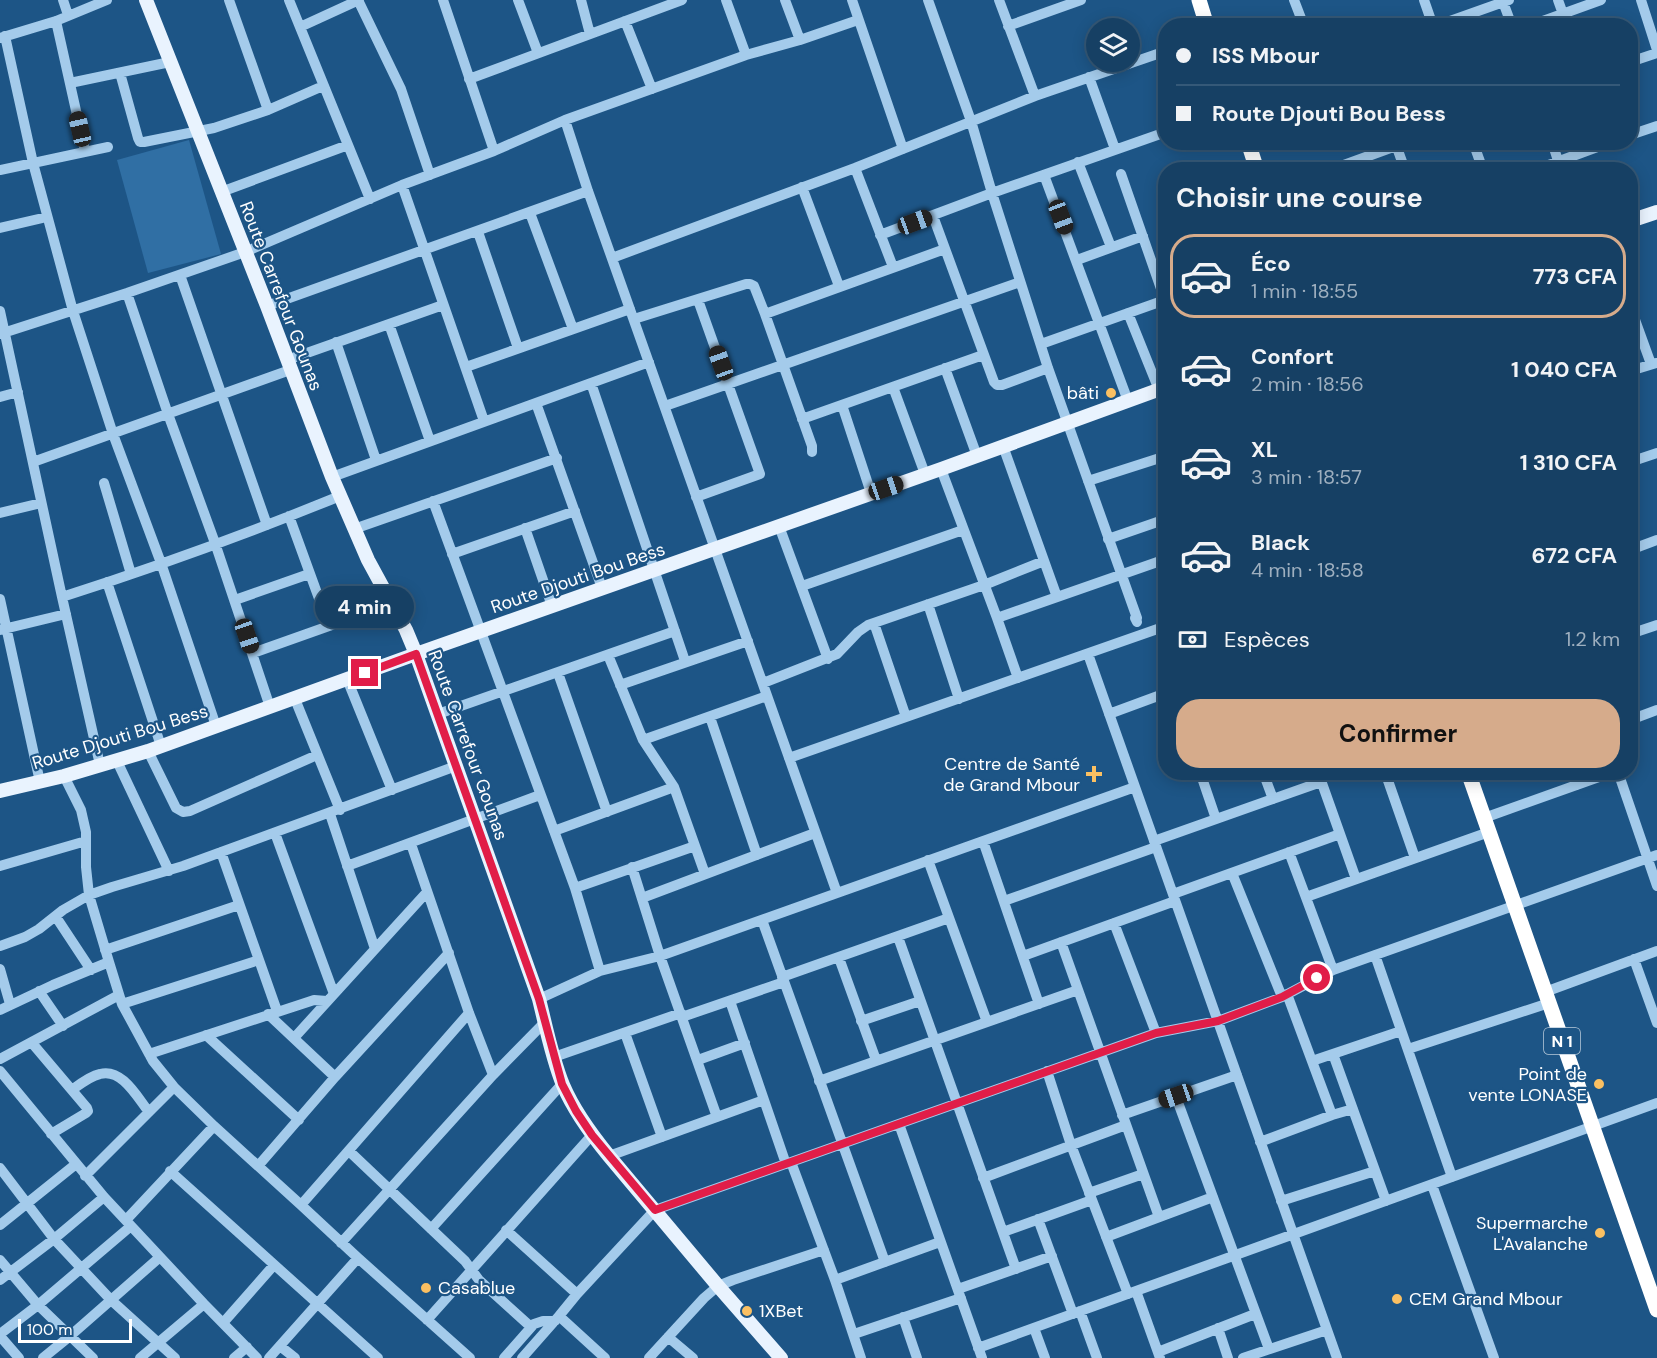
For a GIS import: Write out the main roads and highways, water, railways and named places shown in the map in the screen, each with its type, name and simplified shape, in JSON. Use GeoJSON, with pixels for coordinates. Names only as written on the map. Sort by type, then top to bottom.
{"type":"FeatureCollection","features":[{"type":"Feature","properties":{"kind":"highway"},"geometry":{"type":"LineString","coordinates":[[1198,0],[1204,18]]}},
{"type":"Feature","properties":{"kind":"highway","name":"N 1"},"geometry":{"type":"LineString","coordinates":[[1471,780],[1656,1306]]}},
{"type":"Feature","properties":{"kind":"main road","name":"Route Carrefour Gounas"},"geometry":{"type":"LineString","coordinates":[[146,0],[332,477],[354,529],[416,654],[539,999],[562,1084],[592,1135],[779,1357]]}},
{"type":"Feature","properties":{"kind":"main road"},"geometry":{"type":"LineString","coordinates":[[1638,218],[1657,212]]}},
{"type":"Feature","properties":{"kind":"main road","name":"Route Djouti Bou Bess"},"geometry":{"type":"LineString","coordinates":[[0,791],[64,776],[154,749],[1158,390]]}},
{"type":"Feature","properties":{"kind":"place","name":"bâti"},"geometry":{"type":"Point","coordinates":[1111,393]}},
{"type":"Feature","properties":{"kind":"place","name":"Centre de Santé de Grand Mbour"},"geometry":{"type":"Point","coordinates":[1094,774]}},
{"type":"Feature","properties":{"kind":"place","name":"Point de vente LONASE"},"geometry":{"type":"Point","coordinates":[1599,1084]}},
{"type":"Feature","properties":{"kind":"place","name":"Supermarche L'Avalanche"},"geometry":{"type":"Point","coordinates":[1600,1233]}},
{"type":"Feature","properties":{"kind":"place","name":"Casablue"},"geometry":{"type":"Point","coordinates":[426,1288]}},
{"type":"Feature","properties":{"kind":"place","name":"CEM Grand Mbour"},"geometry":{"type":"Point","coordinates":[1397,1299]}},
{"type":"Feature","properties":{"kind":"place","name":"1XBet"},"geometry":{"type":"Point","coordinates":[747,1311]}}]}
